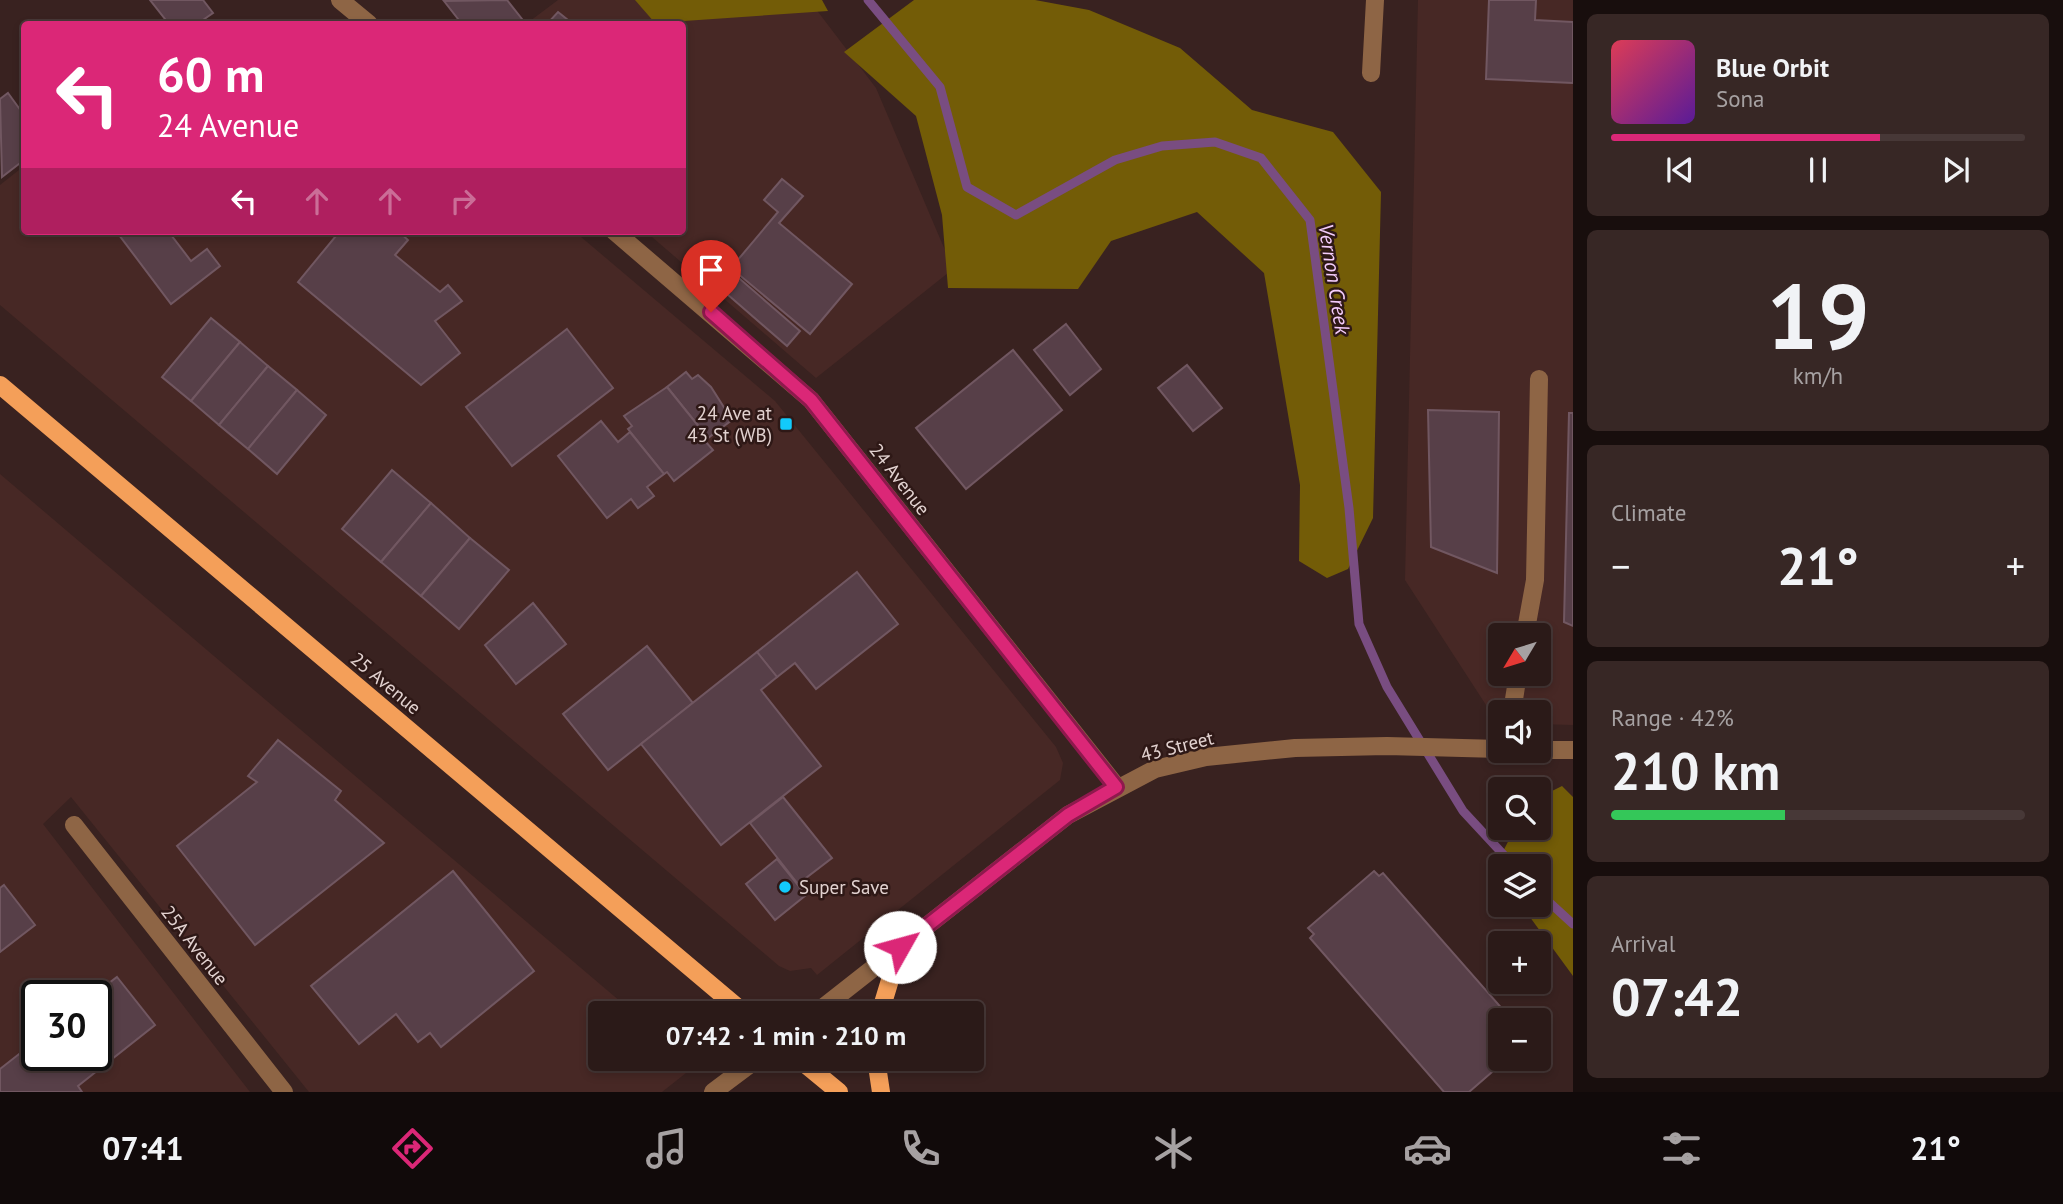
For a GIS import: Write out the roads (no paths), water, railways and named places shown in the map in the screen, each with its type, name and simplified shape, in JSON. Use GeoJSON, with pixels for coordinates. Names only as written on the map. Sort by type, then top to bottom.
{"type":"FeatureCollection","features":[{"type":"Feature","properties":{"kind":"main road","name":"25 Avenue"},"geometry":{"type":"LineString","coordinates":[[0,385],[730,1001]]}},
{"type":"Feature","properties":{"kind":"main road"},"geometry":{"type":"LineString","coordinates":[[884,1001],[900,947]]}},
{"type":"Feature","properties":{"kind":"main road"},"geometry":{"type":"LineString","coordinates":[[814,1071],[839,1092]]}},
{"type":"Feature","properties":{"kind":"main road"},"geometry":{"type":"LineString","coordinates":[[878,1071],[881,1092]]}},
{"type":"Feature","properties":{"kind":"street"},"geometry":{"type":"LineString","coordinates":[[340,0],[365,21]]}},
{"type":"Feature","properties":{"kind":"street"},"geometry":{"type":"LineString","coordinates":[[1371,73],[1375,0]]}},
{"type":"Feature","properties":{"kind":"street","name":"24 Avenue"},"geometry":{"type":"LineString","coordinates":[[619,235],[811,400],[1116,787]]}},
{"type":"Feature","properties":{"kind":"street"},"geometry":{"type":"LineString","coordinates":[[1527,623],[1535,580],[1539,379]]}},
{"type":"Feature","properties":{"kind":"street","name":"43 Street"},"geometry":{"type":"LineString","coordinates":[[831,1001],[1068,815],[1116,787],[1155,769],[1206,757],[1295,748],[1387,746],[1488,749]]}},
{"type":"Feature","properties":{"kind":"street"},"geometry":{"type":"LineString","coordinates":[[1551,750],[1573,750]]}},
{"type":"Feature","properties":{"kind":"street","name":"25A Avenue"},"geometry":{"type":"LineString","coordinates":[[74,825],[284,1092]]}},
{"type":"Feature","properties":{"kind":"street"},"geometry":{"type":"LineString","coordinates":[[713,1092],[741,1071]]}},
{"type":"Feature","properties":{"kind":"waterway","name":"Vernon Creek"},"geometry":{"type":"LineString","coordinates":[[868,0],[940,87],[967,187],[1016,215],[1115,160],[1162,146],[1215,142],[1261,158],[1310,220],[1349,508],[1359,624],[1387,687],[1463,811],[1503,854]]}},
{"type":"Feature","properties":{"kind":"waterway","name":"Vernon Creek"},"geometry":{"type":"LineString","coordinates":[[1551,904],[1573,924]]}},
{"type":"Feature","properties":{"kind":"place","name":"24 Ave at 43 St (WB)"},"geometry":{"type":"Point","coordinates":[786,424]}},
{"type":"Feature","properties":{"kind":"place","name":"Super Save"},"geometry":{"type":"Point","coordinates":[785,887]}}]}
